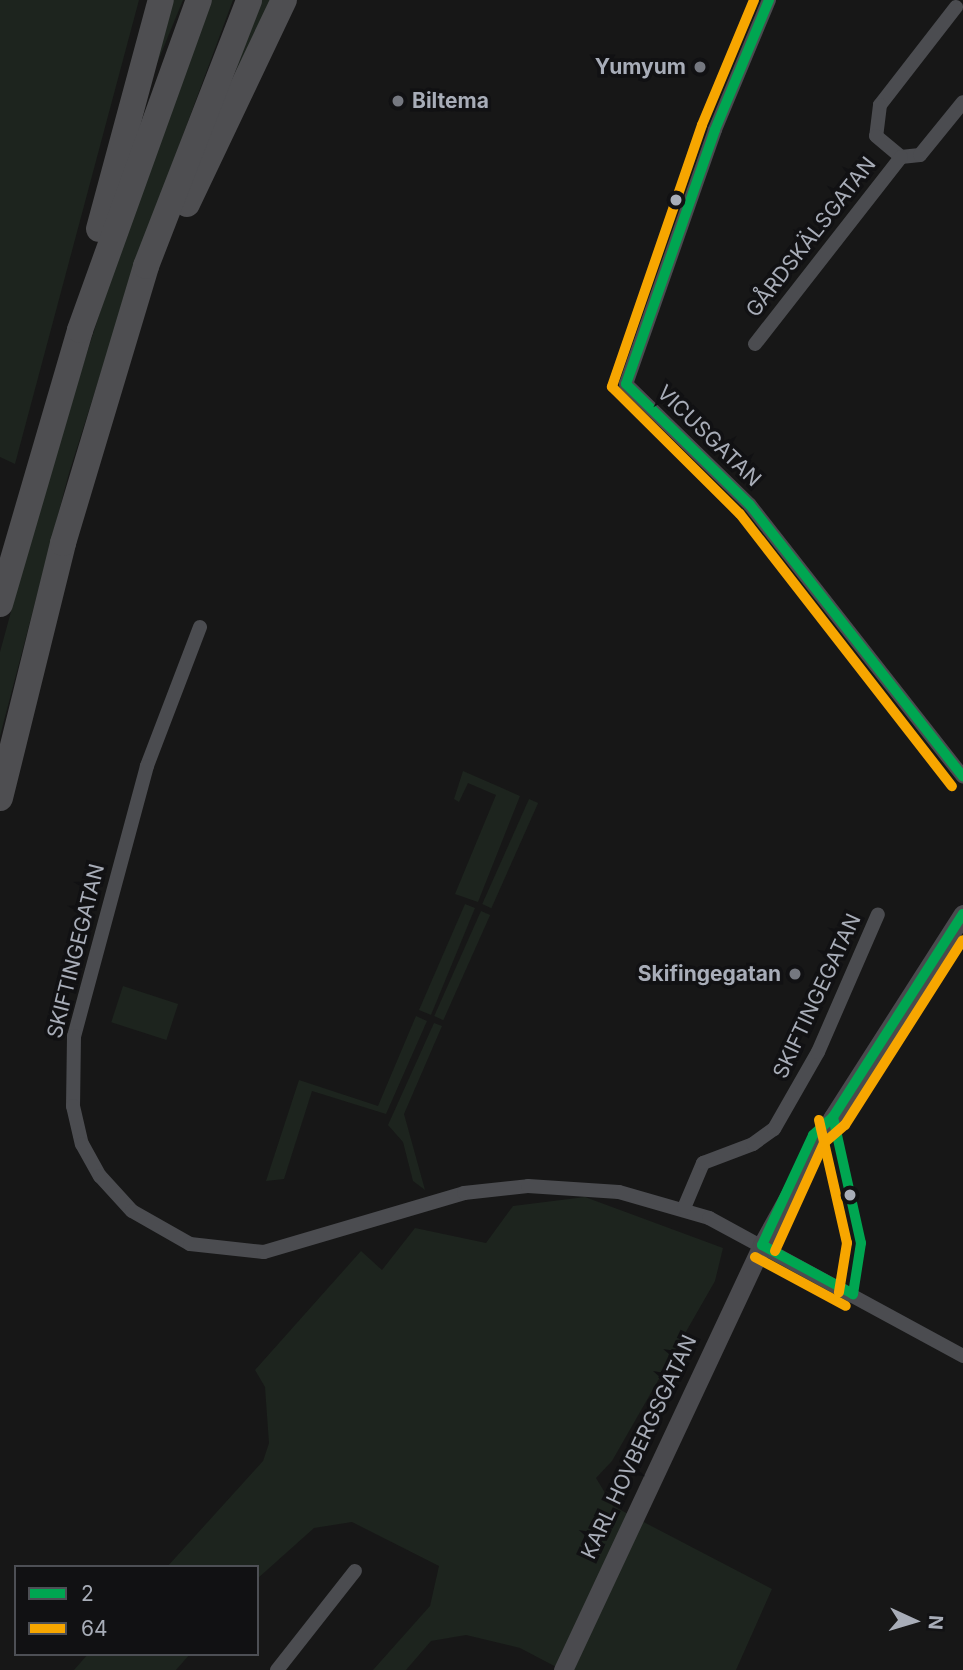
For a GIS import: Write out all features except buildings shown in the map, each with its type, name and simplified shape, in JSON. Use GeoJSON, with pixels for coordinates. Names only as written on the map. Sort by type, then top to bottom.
{"type":"FeatureCollection","features":[{"type":"Feature","properties":{"kind":"highway"},"geometry":{"type":"LineString","coordinates":[[80,330],[115,161],[161,0]]}},
{"type":"Feature","properties":{"kind":"highway"},"geometry":{"type":"LineString","coordinates":[[0,604],[80,330],[199,0]]}},
{"type":"Feature","properties":{"kind":"highway"},"geometry":{"type":"LineString","coordinates":[[0,798],[63,543],[146,266],[249,0]]}},
{"type":"Feature","properties":{"kind":"highway"},"geometry":{"type":"LineString","coordinates":[[146,266],[172,236],[284,0]]}},
{"type":"Feature","properties":{"kind":"street","name":"VICUSGATAN"},"geometry":{"type":"LineString","coordinates":[[769,0],[729,92],[626,384],[750,505],[963,777]]}},
{"type":"Feature","properties":{"kind":"street","name":"GÅRDSKÄLSGATAN"},"geometry":{"type":"LineString","coordinates":[[901,157],[876,136],[876,115],[956,6]]}},
{"type":"Feature","properties":{"kind":"street","name":"GÅRDSKÄLSGATAN"},"geometry":{"type":"LineString","coordinates":[[755,344],[901,157],[920,155],[963,102]]}},
{"type":"Feature","properties":{"kind":"street","name":"SKIFTINGEGATAN"},"geometry":{"type":"LineString","coordinates":[[200,627],[147,766],[74,1036],[73,1106],[82,1144],[100,1176],[132,1211],[167,1233],[238,1252],[310,1243],[411,1206],[503,1188],[594,1188],[684,1208],[762,1245]]}},
{"type":"Feature","properties":{"kind":"street","name":"SKIFTINGEGATAN"},"geometry":{"type":"LineString","coordinates":[[684,1208],[703,1163],[752,1144],[774,1129],[818,1052],[878,914]]}},
{"type":"Feature","properties":{"kind":"street","name":"KARL HOVBERGSGATAN"},"geometry":{"type":"LineString","coordinates":[[563,1670],[813,1135],[833,1117],[963,914]]}},
{"type":"Feature","properties":{"kind":"street"},"geometry":{"type":"LineString","coordinates":[[762,1245],[963,1356]]}},
{"type":"Feature","properties":{"kind":"street"},"geometry":{"type":"LineString","coordinates":[[276,1670],[355,1571]]}},
{"type":"Feature","properties":{"kind":"shaded area"},"geometry":{"type":"Polygon","coordinates":[[[0,0],[139,0],[15,464],[0,457],[0,0]]]}},
{"type":"Feature","properties":{"kind":"shaded area"},"geometry":{"type":"Polygon","coordinates":[[[171,0],[183,0],[142,100],[171,0]]]}},
{"type":"Feature","properties":{"kind":"shaded area"},"geometry":{"type":"Polygon","coordinates":[[[212,0],[233,0],[137,259],[69,473],[0,736],[0,652],[52,461],[134,207],[212,0]]]}},
{"type":"Feature","properties":{"kind":"shaded area"},"geometry":{"type":"Polygon","coordinates":[[[262,0],[271,0],[235,74],[239,57],[262,0]]]}},
{"type":"Feature","properties":{"kind":"shaded area"},"geometry":{"type":"Polygon","coordinates":[[[463,771],[520,796],[478,902],[455,894],[496,795],[468,783],[459,802],[454,799],[463,771]]]}},
{"type":"Feature","properties":{"kind":"shaded area"},"geometry":{"type":"Polygon","coordinates":[[[529,799],[538,803],[491,908],[482,904],[529,799]]]}},
{"type":"Feature","properties":{"kind":"shaded area"},"geometry":{"type":"Polygon","coordinates":[[[465,904],[475,908],[431,1015],[419,1010],[465,904]]]}},
{"type":"Feature","properties":{"kind":"shaded area"},"geometry":{"type":"Polygon","coordinates":[[[481,911],[490,915],[443,1020],[434,1016],[481,911]]]}},
{"type":"Feature","properties":{"kind":"shaded area"},"geometry":{"type":"Polygon","coordinates":[[[123,986],[178,1004],[166,1040],[111,1022],[123,986]]]}},
{"type":"Feature","properties":{"kind":"shaded area"},"geometry":{"type":"Polygon","coordinates":[[[416,1016],[427,1021],[386,1114],[312,1091],[284,1179],[266,1181],[299,1080],[378,1106],[416,1016]]]}},
{"type":"Feature","properties":{"kind":"shaded area"},"geometry":{"type":"Polygon","coordinates":[[[434,1023],[442,1026],[404,1114],[425,1190],[413,1181],[403,1142],[388,1125],[434,1023]]]}},
{"type":"Feature","properties":{"kind":"shaded area"},"geometry":{"type":"Polygon","coordinates":[[[585,1197],[723,1248],[715,1281],[612,1461],[596,1478],[613,1506],[772,1589],[736,1670],[562,1670],[520,1648],[466,1635],[431,1641],[406,1670],[373,1670],[430,1606],[439,1566],[352,1522],[314,1528],[259,1577],[259,1565],[169,1565],[263,1461],[269,1443],[265,1387],[255,1370],[361,1251],[382,1270],[415,1228],[486,1243],[513,1206],[585,1197]]]}},
{"type":"Feature","properties":{"kind":"shaded area"},"geometry":{"type":"Polygon","coordinates":[[[86,1656],[188,1656],[176,1670],[74,1670],[86,1656]]]}},
{"type":"Feature","properties":{"kind":"transit line","name":"64"},"geometry":{"type":"LineString","coordinates":[[754,0],[702,125],[612,387],[740,514],[952,786]]}},
{"type":"Feature","properties":{"kind":"transit line","name":"2"},"geometry":{"type":"LineString","coordinates":[[769,0],[715,130],[626,384],[750,505],[963,777]]}},
{"type":"Feature","properties":{"kind":"transit line","name":"2"},"geometry":{"type":"LineString","coordinates":[[762,1245],[813,1135],[833,1117],[963,914]]}},
{"type":"Feature","properties":{"kind":"transit line","name":"64"},"geometry":{"type":"LineString","coordinates":[[775,1251],[824,1143],[845,1125],[963,940]]}},
{"type":"Feature","properties":{"kind":"transit line","name":"2"},"geometry":{"type":"LineString","coordinates":[[833,1117],[861,1243],[853,1294]]}},
{"type":"Feature","properties":{"kind":"transit line","name":"64"},"geometry":{"type":"LineString","coordinates":[[819,1120],[847,1243],[839,1292]]}},
{"type":"Feature","properties":{"kind":"transit line","name":"2"},"geometry":{"type":"LineString","coordinates":[[762,1245],[853,1294]]}},
{"type":"Feature","properties":{"kind":"transit line","name":"64"},"geometry":{"type":"LineString","coordinates":[[755,1257],[846,1306]]}},
{"type":"Feature","properties":{"kind":"place","name":"Yumyum"},"geometry":{"type":"Point","coordinates":[700,67]}},
{"type":"Feature","properties":{"kind":"place","name":"Biltema"},"geometry":{"type":"Point","coordinates":[398,101]}},
{"type":"Feature","properties":{"kind":"place","name":"Skifingegatan"},"geometry":{"type":"Point","coordinates":[795,974]}}]}
